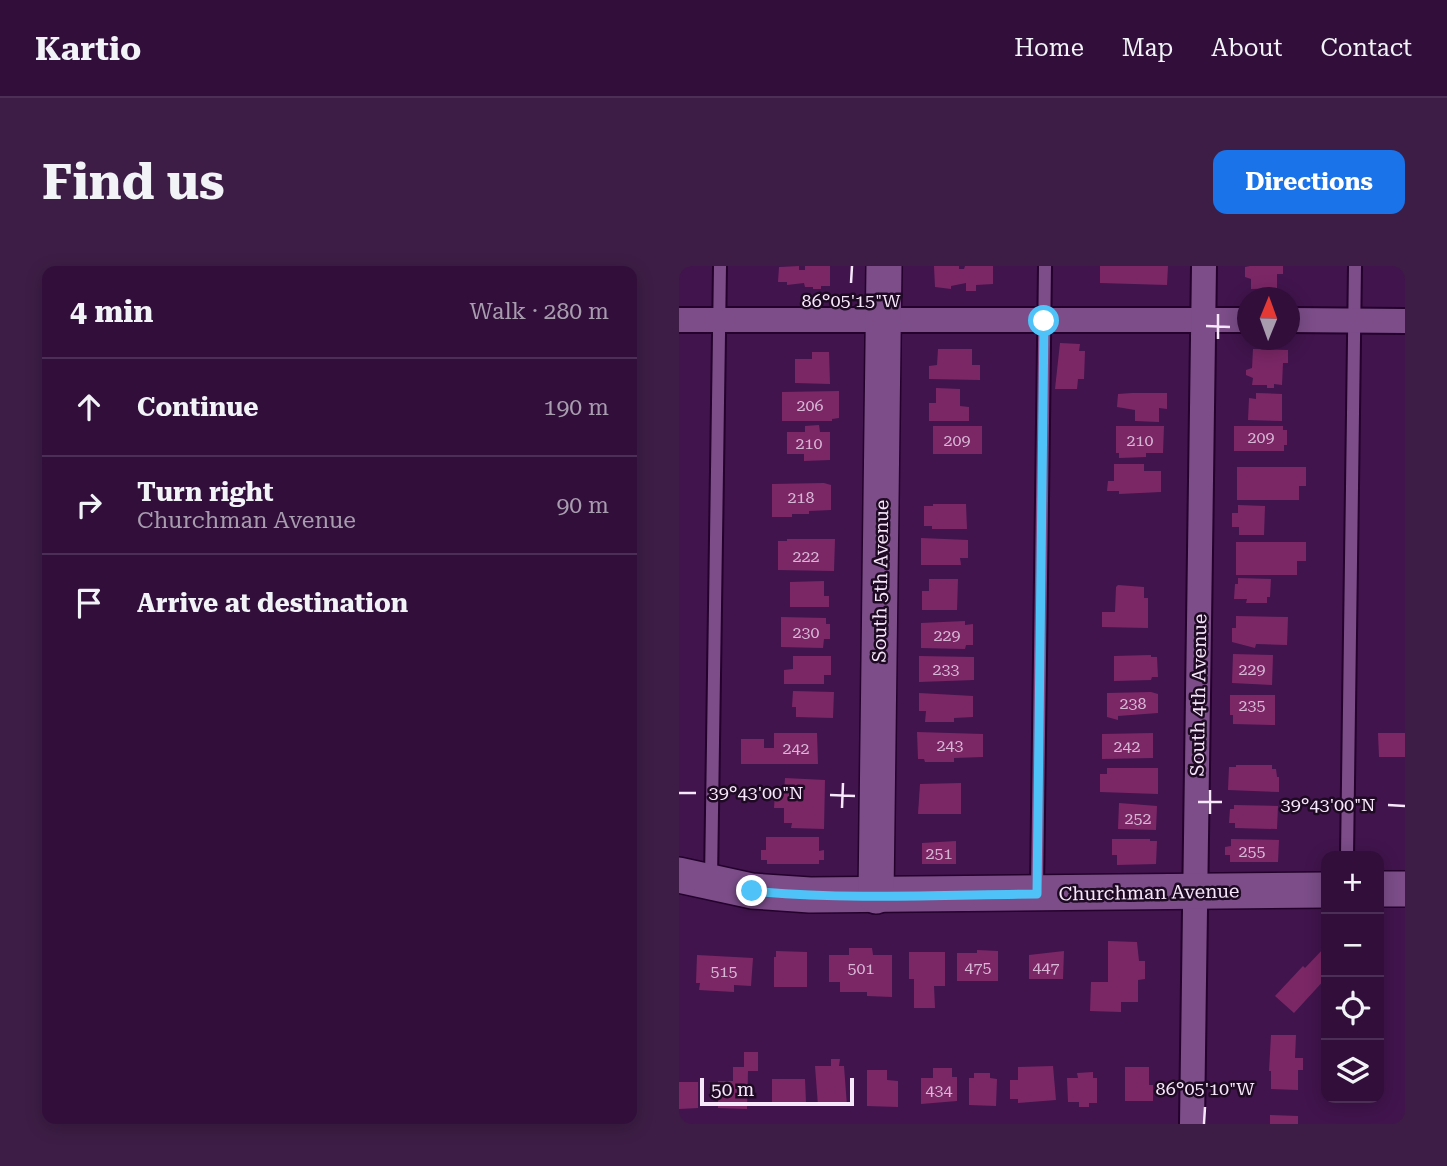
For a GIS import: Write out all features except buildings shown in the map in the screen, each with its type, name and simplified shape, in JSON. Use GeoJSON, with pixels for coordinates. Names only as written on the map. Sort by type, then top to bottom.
{"type":"FeatureCollection","features":[{"type":"Feature","properties":{"kind":"street","name":"South 5th Avenue"},"geometry":{"type":"LineString","coordinates":[[876,896],[884,266]]}},
{"type":"Feature","properties":{"kind":"street","name":"South 4th Avenue"},"geometry":{"type":"LineString","coordinates":[[1192,1124],[1205,266]]}},
{"type":"Feature","properties":{"kind":"street"},"geometry":{"type":"LineString","coordinates":[[679,320],[1237,320]]}},
{"type":"Feature","properties":{"kind":"street"},"geometry":{"type":"LineString","coordinates":[[1300,320],[1405,321]]}},
{"type":"Feature","properties":{"kind":"street","name":"Churchman Avenue"},"geometry":{"type":"LineString","coordinates":[[695,879],[783,894],[876,896],[1321,890]]}},
{"type":"Feature","properties":{"kind":"street"},"geometry":{"type":"LineString","coordinates":[[1384,889],[1405,889]]}},
{"type":"Feature","properties":{"kind":"lane"},"geometry":{"type":"LineString","coordinates":[[695,879],[720,266]]}},
{"type":"Feature","properties":{"kind":"lane"},"geometry":{"type":"LineString","coordinates":[[1037,894],[1045,266]]}},
{"type":"Feature","properties":{"kind":"lane"},"geometry":{"type":"LineString","coordinates":[[1346,851],[1355,266]]}},
{"type":"Feature","properties":{"kind":"route"},"geometry":{"type":"LineString","coordinates":[[752,891],[876,896],[1037,894],[1044,321]]}}]}
